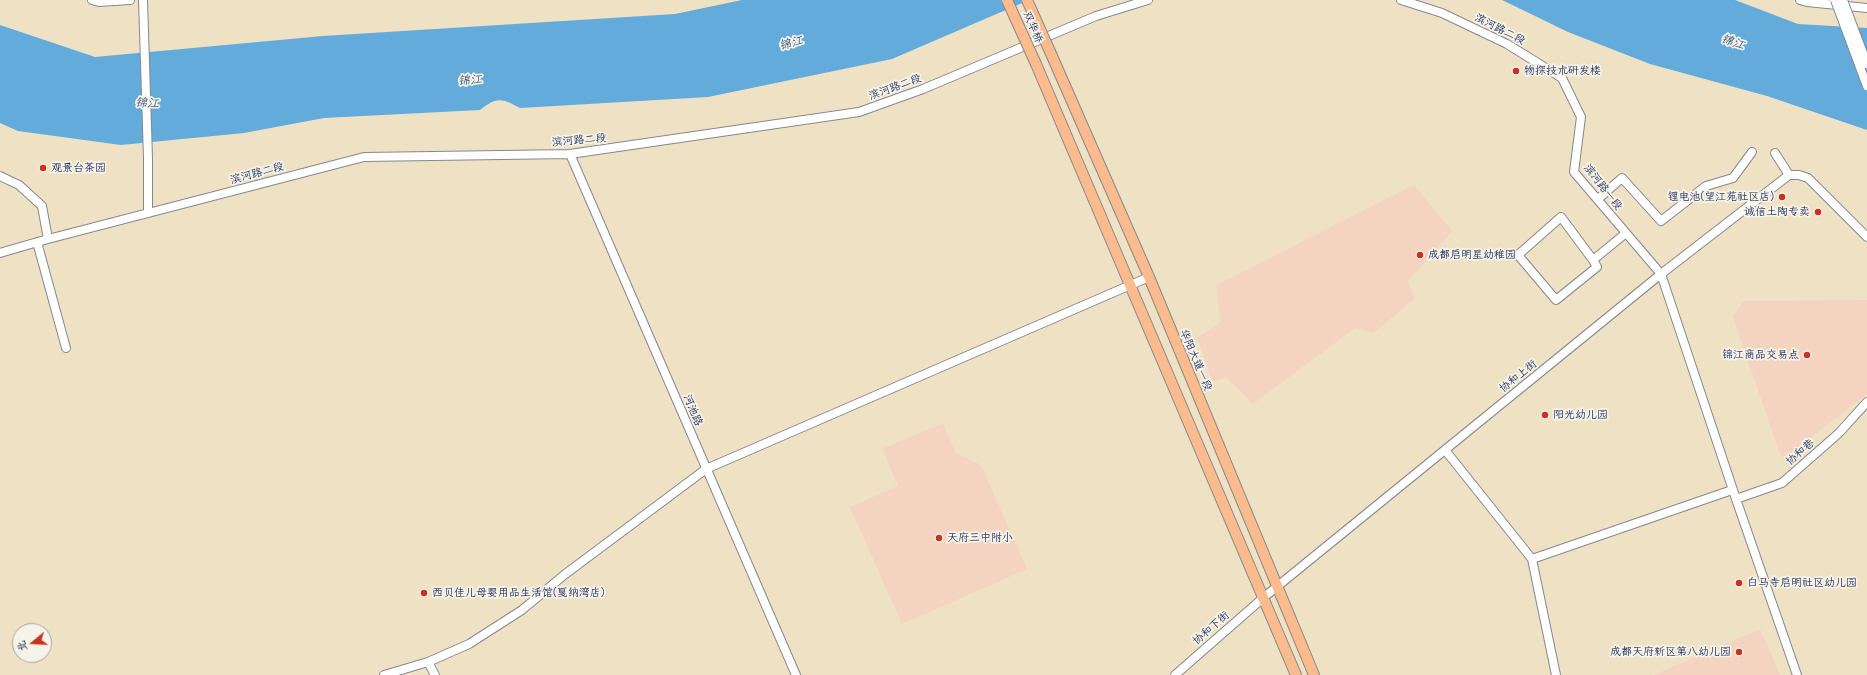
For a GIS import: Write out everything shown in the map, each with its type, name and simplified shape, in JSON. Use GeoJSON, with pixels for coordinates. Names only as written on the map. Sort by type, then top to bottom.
{"type":"FeatureCollection","features":[{"type":"Feature","properties":{"kind":"main road","name":"双华桥"},"geometry":{"type":"LineString","coordinates":[[1007,0],[1036,64],[1130,286]]}},
{"type":"Feature","properties":{"kind":"main road","name":"华阳大道一段"},"geometry":{"type":"LineString","coordinates":[[1027,0],[1148,277],[1314,675]]}},
{"type":"Feature","properties":{"kind":"main road"},"geometry":{"type":"LineString","coordinates":[[1130,286],[1296,675]]}},
{"type":"Feature","properties":{"kind":"street"},"geometry":{"type":"LineString","coordinates":[[92,0],[100,2],[130,0]]}},
{"type":"Feature","properties":{"kind":"street"},"geometry":{"type":"LineString","coordinates":[[143,0],[143,39],[148,158],[148,213]]}},
{"type":"Feature","properties":{"kind":"street","name":"滨河路二段"},"geometry":{"type":"LineString","coordinates":[[0,253],[48,239],[364,157],[570,154],[859,112],[923,89],[1096,16],[1148,0]]}},
{"type":"Feature","properties":{"kind":"street","name":"滨河路二段"},"geometry":{"type":"LineString","coordinates":[[1402,0],[1442,13],[1508,44],[1562,78]]}},
{"type":"Feature","properties":{"kind":"street"},"geometry":{"type":"LineString","coordinates":[[1800,0],[1860,5]]}},
{"type":"Feature","properties":{"kind":"street"},"geometry":{"type":"LineString","coordinates":[[1835,0],[1867,86]]}},
{"type":"Feature","properties":{"kind":"street"},"geometry":{"type":"LineString","coordinates":[[1843,0],[1867,64]]}},
{"type":"Feature","properties":{"kind":"street","name":"滨河路一段"},"geometry":{"type":"LineString","coordinates":[[1562,78],[1581,117],[1574,172],[1661,274]]}},
{"type":"Feature","properties":{"kind":"street"},"geometry":{"type":"LineString","coordinates":[[1598,199],[1622,178],[1661,221],[1706,186],[1733,178],[1752,152]]}},
{"type":"Feature","properties":{"kind":"street","name":"河池路"},"geometry":{"type":"LineString","coordinates":[[570,154],[796,675]]}},
{"type":"Feature","properties":{"kind":"street"},"geometry":{"type":"LineString","coordinates":[[1775,154],[1788,175],[1799,175],[1808,178],[1867,237]]}},
{"type":"Feature","properties":{"kind":"street","name":"协和上街"},"geometry":{"type":"LineString","coordinates":[[1263,598],[1661,274],[1788,175]]}},
{"type":"Feature","properties":{"kind":"street"},"geometry":{"type":"LineString","coordinates":[[0,176],[19,185],[42,206],[48,239]]}},
{"type":"Feature","properties":{"kind":"street"},"geometry":{"type":"LineString","coordinates":[[1561,218],[1593,260],[1598,267],[1556,300],[1518,255],[1561,218]]}},
{"type":"Feature","properties":{"kind":"street"},"geometry":{"type":"LineString","coordinates":[[1593,260],[1626,233]]}},
{"type":"Feature","properties":{"kind":"street"},"geometry":{"type":"LineString","coordinates":[[37,242],[66,348]]}},
{"type":"Feature","properties":{"kind":"street"},"geometry":{"type":"LineString","coordinates":[[1661,274],[1732,490],[1797,675]]}},
{"type":"Feature","properties":{"kind":"street"},"geometry":{"type":"LineString","coordinates":[[384,675],[428,662],[469,644],[522,610],[564,575],[706,469],[1148,277]]}},
{"type":"Feature","properties":{"kind":"street","name":"协和巷"},"geometry":{"type":"LineString","coordinates":[[1736,499],[1782,483],[1839,433],[1867,402]]}},
{"type":"Feature","properties":{"kind":"street"},"geometry":{"type":"LineString","coordinates":[[1445,450],[1532,559],[1556,675]]}},
{"type":"Feature","properties":{"kind":"street"},"geometry":{"type":"LineString","coordinates":[[1532,559],[1732,490]]}},
{"type":"Feature","properties":{"kind":"street","name":"协和下街"},"geometry":{"type":"LineString","coordinates":[[1174,675],[1263,598]]}},
{"type":"Feature","properties":{"kind":"street"},"geometry":{"type":"LineString","coordinates":[[428,662],[435,675]]}},
{"type":"Feature","properties":{"kind":"shaded area"},"geometry":{"type":"Polygon","coordinates":[[[1414,185],[1452,231],[1408,281],[1415,298],[1374,333],[1355,328],[1253,404],[1226,377],[1213,382],[1197,338],[1221,322],[1216,285],[1414,185]]]}},
{"type":"Feature","properties":{"kind":"shaded area","name":"锦江商品交易点"},"geometry":{"type":"Polygon","coordinates":[[[1867,300],[1867,394],[1782,460],[1733,317],[1743,301],[1867,300]]]}},
{"type":"Feature","properties":{"kind":"shaded area","name":"天府三中附小"},"geometry":{"type":"Polygon","coordinates":[[[943,423],[956,453],[981,465],[1027,569],[902,624],[850,507],[898,486],[882,449],[943,423]]]}},
{"type":"Feature","properties":{"kind":"shaded area","name":"成都天府新区第八幼儿园"},"geometry":{"type":"Polygon","coordinates":[[[1760,629],[1780,675],[1654,675],[1760,629]]]}},
{"type":"Feature","properties":{"kind":"water","name":"锦江"},"geometry":{"type":"Polygon","coordinates":[[[742,0],[1029,0],[892,59],[708,97],[520,108],[508,102],[499,100],[480,110],[324,118],[244,133],[121,145],[18,131],[0,123],[0,25],[95,57],[323,36],[675,14],[742,0]]]}},
{"type":"Feature","properties":{"kind":"water","name":"锦江"},"geometry":{"type":"Polygon","coordinates":[[[1502,0],[1735,0],[1798,24],[1867,28],[1867,130],[1767,96],[1650,64],[1568,32],[1502,0]]]}},
{"type":"Feature","properties":{"kind":"place","name":"物探技术研发楼"},"geometry":{"type":"Point","coordinates":[1516,71]}},
{"type":"Feature","properties":{"kind":"place","name":"观景台茶园"},"geometry":{"type":"Point","coordinates":[43,168]}},
{"type":"Feature","properties":{"kind":"place","name":"锂电池(望江苑社区店)"},"geometry":{"type":"Point","coordinates":[1782,197]}},
{"type":"Feature","properties":{"kind":"place","name":"诚信土陶专卖"},"geometry":{"type":"Point","coordinates":[1818,212]}},
{"type":"Feature","properties":{"kind":"place","name":"成都启明星幼稚园"},"geometry":{"type":"Point","coordinates":[1420,255]}},
{"type":"Feature","properties":{"kind":"place","name":"锦江商品交易点"},"geometry":{"type":"Point","coordinates":[1807,355]}},
{"type":"Feature","properties":{"kind":"place","name":"阳光幼儿园"},"geometry":{"type":"Point","coordinates":[1545,415]}},
{"type":"Feature","properties":{"kind":"place","name":"天府三中附小"},"geometry":{"type":"Point","coordinates":[939,538]}},
{"type":"Feature","properties":{"kind":"place","name":"白马寺启明社区幼儿园"},"geometry":{"type":"Point","coordinates":[1739,583]}},
{"type":"Feature","properties":{"kind":"place","name":"西贝佳儿母婴用品生活馆(戛纳湾店)"},"geometry":{"type":"Point","coordinates":[424,593]}},
{"type":"Feature","properties":{"kind":"place","name":"成都天府新区第八幼儿园"},"geometry":{"type":"Point","coordinates":[1739,652]}}]}
